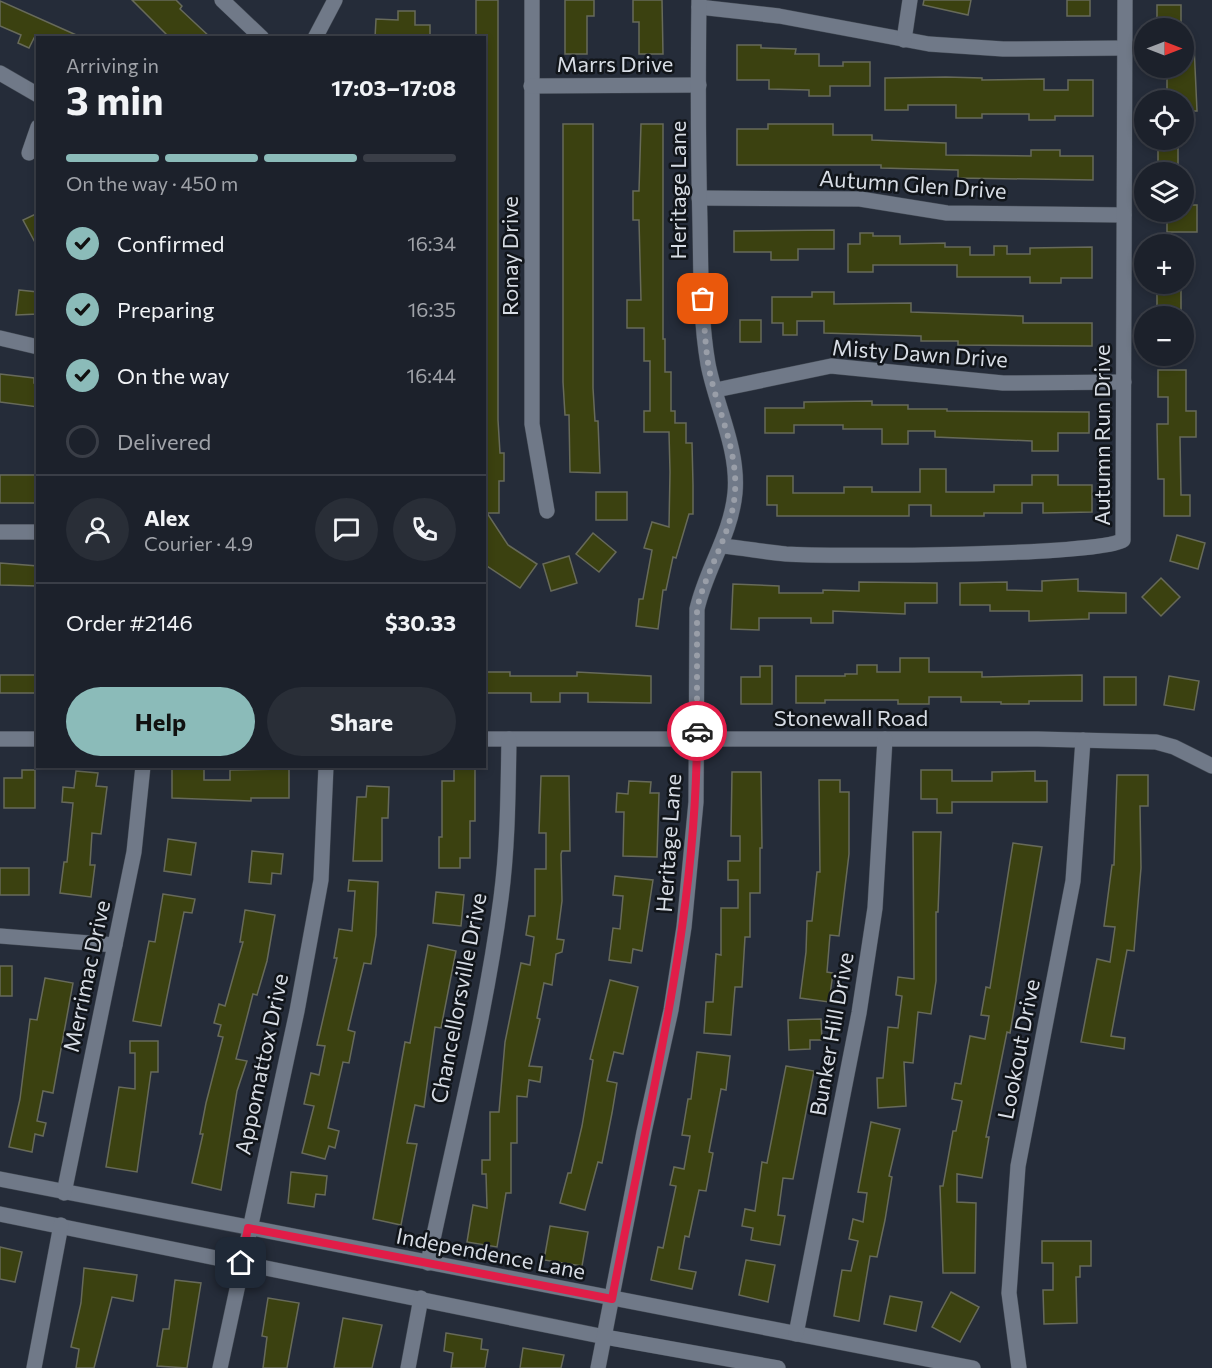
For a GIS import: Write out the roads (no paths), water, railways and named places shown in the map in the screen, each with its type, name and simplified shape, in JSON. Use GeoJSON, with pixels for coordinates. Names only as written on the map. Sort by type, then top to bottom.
{"type":"FeatureCollection","features":[{"type":"Feature","properties":{"kind":"street"},"geometry":{"type":"LineString","coordinates":[[222,0],[260,36]]}},
{"type":"Feature","properties":{"kind":"street"},"geometry":{"type":"LineString","coordinates":[[316,36],[335,0]]}},
{"type":"Feature","properties":{"kind":"street","name":"Ronay Drive"},"geometry":{"type":"LineString","coordinates":[[532,0],[532,424],[547,510]]}},
{"type":"Feature","properties":{"kind":"street"},"geometry":{"type":"LineString","coordinates":[[904,40],[910,0]]}},
{"type":"Feature","properties":{"kind":"street","name":"Autumn Run Drive"},"geometry":{"type":"LineString","coordinates":[[722,546],[787,554],[898,554],[1071,550],[1118,543],[1123,540],[1125,0]]}},
{"type":"Feature","properties":{"kind":"street"},"geometry":{"type":"LineString","coordinates":[[699,4],[779,16],[904,40],[1003,49],[1124,48]]}},
{"type":"Feature","properties":{"kind":"street","name":"Heritage Lane"},"geometry":{"type":"LineString","coordinates":[[598,1368],[644,1132],[671,1010],[684,927],[696,802],[697,609],[732,515],[735,490],[732,458],[708,364],[702,289],[699,198],[699,4]]}},
{"type":"Feature","properties":{"kind":"street"},"geometry":{"type":"LineString","coordinates":[[0,73],[36,94]]}},
{"type":"Feature","properties":{"kind":"street","name":"Marrs Drive"},"geometry":{"type":"LineString","coordinates":[[531,86],[699,86]]}},
{"type":"Feature","properties":{"kind":"street"},"geometry":{"type":"LineString","coordinates":[[29,153],[36,134]]}},
{"type":"Feature","properties":{"kind":"street","name":"Autumn Glen Drive"},"geometry":{"type":"LineString","coordinates":[[699,198],[860,199],[947,213],[1124,215]]}},
{"type":"Feature","properties":{"kind":"street"},"geometry":{"type":"LineString","coordinates":[[0,338],[36,347]]}},
{"type":"Feature","properties":{"kind":"street","name":"Misty Dawn Drive"},"geometry":{"type":"LineString","coordinates":[[716,390],[831,366],[1003,383],[1124,382]]}},
{"type":"Feature","properties":{"kind":"street"},"geometry":{"type":"LineString","coordinates":[[0,532],[36,532]]}},
{"type":"Feature","properties":{"kind":"street"},"geometry":{"type":"LineString","coordinates":[[0,739],[36,739]]}},
{"type":"Feature","properties":{"kind":"street","name":"Stonewall Road"},"geometry":{"type":"LineString","coordinates":[[486,739],[1156,742],[1174,747],[1212,766]]}},
{"type":"Feature","properties":{"kind":"street","name":"Chancellorsville Drive"},"geometry":{"type":"LineString","coordinates":[[428,1263],[480,1013],[501,898],[508,814],[508,739]]}},
{"type":"Feature","properties":{"kind":"street","name":"Bunker Hill Drive"},"geometry":{"type":"LineString","coordinates":[[796,1334],[859,1013],[875,908],[885,739]]}},
{"type":"Feature","properties":{"kind":"street","name":"Lookout Drive"},"geometry":{"type":"LineString","coordinates":[[1019,1368],[1010,1293],[1018,1166],[1073,881],[1083,740]]}},
{"type":"Feature","properties":{"kind":"street","name":"Merrimac Drive"},"geometry":{"type":"LineString","coordinates":[[64,1193],[134,852],[142,768]]}},
{"type":"Feature","properties":{"kind":"street","name":"Appomattox Drive"},"geometry":{"type":"LineString","coordinates":[[220,1368],[248,1228],[297,1011],[321,880],[326,768]]}},
{"type":"Feature","properties":{"kind":"street"},"geometry":{"type":"LineString","coordinates":[[0,936],[115,945]]}},
{"type":"Feature","properties":{"kind":"street","name":"Independence Lane"},"geometry":{"type":"LineString","coordinates":[[0,1179],[973,1368]]}},
{"type":"Feature","properties":{"kind":"street"},"geometry":{"type":"LineString","coordinates":[[0,1214],[605,1337],[778,1368]]}},
{"type":"Feature","properties":{"kind":"street"},"geometry":{"type":"LineString","coordinates":[[33,1368],[61,1225]]}},
{"type":"Feature","properties":{"kind":"street"},"geometry":{"type":"LineString","coordinates":[[408,1368],[421,1298]]}}]}
